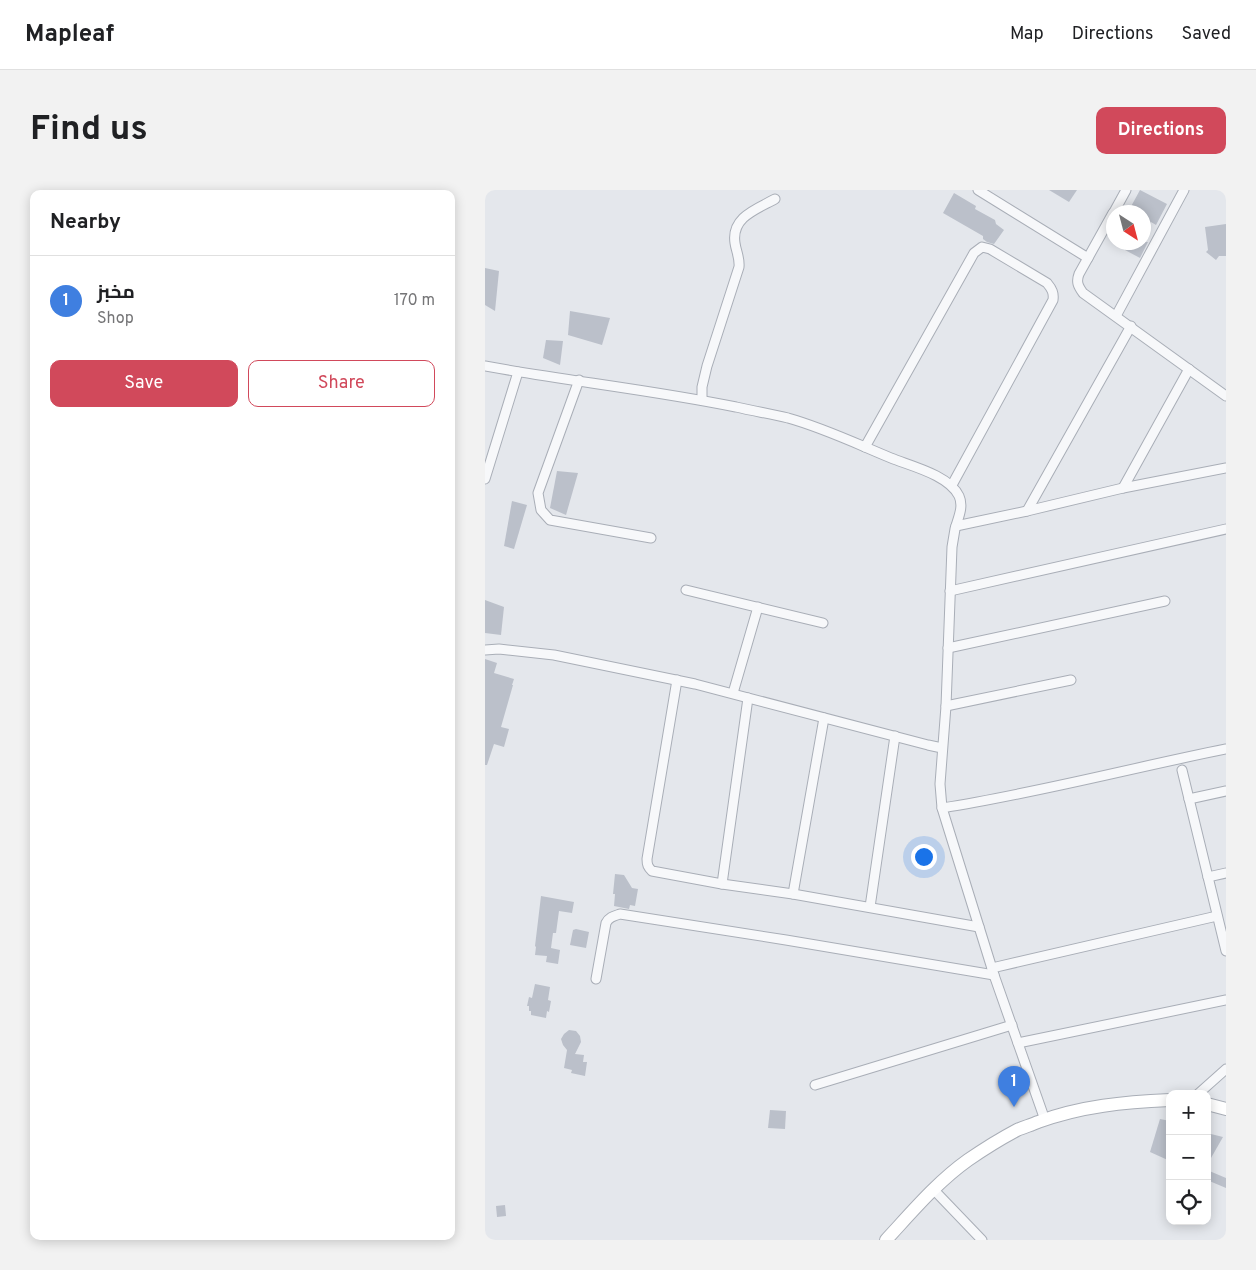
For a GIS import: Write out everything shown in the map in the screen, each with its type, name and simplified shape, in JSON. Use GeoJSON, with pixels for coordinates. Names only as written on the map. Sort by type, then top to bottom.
{"type":"FeatureCollection","features":[{"type":"Feature","properties":{"kind":"street"},"geometry":{"type":"LineString","coordinates":[[978,190],[1088,258]]}},
{"type":"Feature","properties":{"kind":"street"},"geometry":{"type":"LineString","coordinates":[[1118,205],[1126,190]]}},
{"type":"Feature","properties":{"kind":"street"},"geometry":{"type":"LineString","coordinates":[[1116,316],[1184,190]]}},
{"type":"Feature","properties":{"kind":"street"},"geometry":{"type":"LineString","coordinates":[[701,400],[707,366],[739,267],[734,237],[736,228],[745,215],[775,199]]}},
{"type":"Feature","properties":{"kind":"street"},"geometry":{"type":"LineString","coordinates":[[1106,227],[1077,280],[1079,288],[1083,293],[1226,396]]}},
{"type":"Feature","properties":{"kind":"street"},"geometry":{"type":"LineString","coordinates":[[865,447],[974,252],[982,247],[991,248],[1047,283],[1054,295],[952,486]]}},
{"type":"Feature","properties":{"kind":"street"},"geometry":{"type":"LineString","coordinates":[[1027,511],[1131,326]]}},
{"type":"Feature","properties":{"kind":"street"},"geometry":{"type":"LineString","coordinates":[[485,366],[701,400],[788,418],[831,432],[924,470],[952,486],[959,495],[961,511],[952,547],[949,590],[946,706],[940,784],[942,808],[993,972],[1045,1120]]}},
{"type":"Feature","properties":{"kind":"street"},"geometry":{"type":"LineString","coordinates":[[1123,488],[1189,369]]}},
{"type":"Feature","properties":{"kind":"street"},"geometry":{"type":"LineString","coordinates":[[485,479],[518,372]]}},
{"type":"Feature","properties":{"kind":"street"},"geometry":{"type":"LineString","coordinates":[[579,380],[538,493],[541,510],[550,520],[651,538]]}},
{"type":"Feature","properties":{"kind":"street"},"geometry":{"type":"LineString","coordinates":[[956,526],[1123,488],[1226,468]]}},
{"type":"Feature","properties":{"kind":"street"},"geometry":{"type":"LineString","coordinates":[[949,590],[1226,529]]}},
{"type":"Feature","properties":{"kind":"street"},"geometry":{"type":"LineString","coordinates":[[686,590],[823,623]]}},
{"type":"Feature","properties":{"kind":"street"},"geometry":{"type":"LineString","coordinates":[[948,648],[1165,601]]}},
{"type":"Feature","properties":{"kind":"street"},"geometry":{"type":"LineString","coordinates":[[733,693],[758,607]]}},
{"type":"Feature","properties":{"kind":"street"},"geometry":{"type":"LineString","coordinates":[[485,650],[499,649],[554,655],[677,680],[942,748]]}},
{"type":"Feature","properties":{"kind":"street"},"geometry":{"type":"LineString","coordinates":[[677,680],[647,864],[652,871],[979,927]]}},
{"type":"Feature","properties":{"kind":"street"},"geometry":{"type":"LineString","coordinates":[[946,706],[1071,680]]}},
{"type":"Feature","properties":{"kind":"street"},"geometry":{"type":"LineString","coordinates":[[722,884],[748,698]]}},
{"type":"Feature","properties":{"kind":"street"},"geometry":{"type":"LineString","coordinates":[[793,894],[824,718]]}},
{"type":"Feature","properties":{"kind":"street"},"geometry":{"type":"LineString","coordinates":[[870,907],[895,736]]}},
{"type":"Feature","properties":{"kind":"street"},"geometry":{"type":"LineString","coordinates":[[942,808],[1015,795],[1161,762],[1226,750]]}},
{"type":"Feature","properties":{"kind":"street"},"geometry":{"type":"LineString","coordinates":[[1182,770],[1226,951]]}},
{"type":"Feature","properties":{"kind":"street"},"geometry":{"type":"LineString","coordinates":[[1189,799],[1226,791]]}},
{"type":"Feature","properties":{"kind":"street"},"geometry":{"type":"LineString","coordinates":[[1208,877],[1226,873]]}},
{"type":"Feature","properties":{"kind":"street"},"geometry":{"type":"LineString","coordinates":[[595,979],[606,923],[613,916],[620,914],[993,972],[1217,916]]}},
{"type":"Feature","properties":{"kind":"street"},"geometry":{"type":"LineString","coordinates":[[1018,1044],[1226,1000]]}},
{"type":"Feature","properties":{"kind":"street"},"geometry":{"type":"LineString","coordinates":[[815,1085],[1012,1026]]}},
{"type":"Feature","properties":{"kind":"street"},"geometry":{"type":"LineString","coordinates":[[1202,1090],[1226,1069]]}},
{"type":"Feature","properties":{"kind":"street"},"geometry":{"type":"LineString","coordinates":[[886,1240],[934,1190],[967,1161],[1019,1129],[1065,1113],[1099,1106],[1166,1100]]}},
{"type":"Feature","properties":{"kind":"street"},"geometry":{"type":"LineString","coordinates":[[1211,1105],[1226,1109]]}},
{"type":"Feature","properties":{"kind":"street"},"geometry":{"type":"LineString","coordinates":[[934,1190],[982,1240]]}},
{"type":"Feature","properties":{"kind":"building"},"geometry":{"type":"Polygon","coordinates":[[[1049,190],[1077,190],[1069,202],[1049,190]]]}},
{"type":"Feature","properties":{"kind":"building"},"geometry":{"type":"Polygon","coordinates":[[[1140,190],[1167,204],[1156,225],[1151,222],[1151,205],[1132,205],[1140,190]]]}},
{"type":"Feature","properties":{"kind":"building"},"geometry":{"type":"Polygon","coordinates":[[[954,193],[976,206],[975,209],[995,220],[996,224],[1004,230],[994,244],[987,242],[983,239],[983,236],[943,213],[954,193]]]}},
{"type":"Feature","properties":{"kind":"building"},"geometry":{"type":"Polygon","coordinates":[[[1226,224],[1226,256],[1219,256],[1216,260],[1206,252],[1208,250],[1205,227],[1226,224]]]}},
{"type":"Feature","properties":{"kind":"building"},"geometry":{"type":"Polygon","coordinates":[[[1125,250],[1144,250],[1140,258],[1125,250]]]}},
{"type":"Feature","properties":{"kind":"building"},"geometry":{"type":"Polygon","coordinates":[[[485,268],[499,271],[495,311],[485,305],[485,268]]]}},
{"type":"Feature","properties":{"kind":"building"},"geometry":{"type":"Polygon","coordinates":[[[570,311],[610,318],[602,345],[568,335],[570,311]]]}},
{"type":"Feature","properties":{"kind":"building"},"geometry":{"type":"Polygon","coordinates":[[[546,340],[563,341],[560,365],[543,358],[546,340]]]}},
{"type":"Feature","properties":{"kind":"building"},"geometry":{"type":"Polygon","coordinates":[[[557,471],[578,473],[566,515],[550,508],[557,471]]]}},
{"type":"Feature","properties":{"kind":"building"},"geometry":{"type":"Polygon","coordinates":[[[512,501],[527,505],[514,549],[504,546],[512,501]]]}},
{"type":"Feature","properties":{"kind":"building"},"geometry":{"type":"Polygon","coordinates":[[[485,600],[504,607],[501,635],[485,633],[485,600]]]}},
{"type":"Feature","properties":{"kind":"building"},"geometry":{"type":"Polygon","coordinates":[[[485,659],[497,663],[494,673],[514,679],[501,727],[509,729],[504,747],[494,744],[487,765],[485,765],[485,659]]]}},
{"type":"Feature","properties":{"kind":"building"},"geometry":{"type":"Polygon","coordinates":[[[615,874],[624,875],[632,888],[638,889],[635,906],[630,905],[629,909],[614,906],[615,874]]]}},
{"type":"Feature","properties":{"kind":"building"},"geometry":{"type":"Polygon","coordinates":[[[541,896],[574,902],[572,913],[559,911],[556,933],[553,933],[551,948],[560,950],[558,964],[546,962],[547,956],[535,955],[541,896]]]}},
{"type":"Feature","properties":{"kind":"building"},"geometry":{"type":"Polygon","coordinates":[[[573,930],[589,932],[586,948],[570,945],[573,930]]]}},
{"type":"Feature","properties":{"kind":"building"},"geometry":{"type":"Polygon","coordinates":[[[535,984],[550,987],[548,1000],[551,1001],[546,1018],[531,1015],[529,1006],[527,1006],[529,997],[532,998],[535,984]]]}},
{"type":"Feature","properties":{"kind":"building"},"geometry":{"type":"Polygon","coordinates":[[[569,1030],[576,1031],[580,1036],[581,1042],[575,1054],[584,1055],[583,1062],[587,1062],[585,1076],[571,1073],[572,1070],[564,1068],[567,1050],[561,1039],[569,1030]]]}},
{"type":"Feature","properties":{"kind":"building"},"geometry":{"type":"Polygon","coordinates":[[[770,1110],[786,1111],[785,1129],[768,1128],[770,1110]]]}},
{"type":"Feature","properties":{"kind":"building"},"geometry":{"type":"Polygon","coordinates":[[[1160,1119],[1166,1120],[1166,1159],[1150,1152],[1160,1119]]]}},
{"type":"Feature","properties":{"kind":"building"},"geometry":{"type":"Polygon","coordinates":[[[1211,1134],[1223,1137],[1211,1158],[1211,1134]]]}},
{"type":"Feature","properties":{"kind":"building"},"geometry":{"type":"Polygon","coordinates":[[[1211,1172],[1226,1178],[1226,1188],[1211,1182],[1211,1172]]]}},
{"type":"Feature","properties":{"kind":"building"},"geometry":{"type":"Polygon","coordinates":[[[505,1205],[506,1216],[497,1217],[496,1206],[505,1205]]]}},
{"type":"Feature","properties":{"kind":"place","name":"مخبز"},"geometry":{"type":"Point","coordinates":[1014,1107]}}]}
